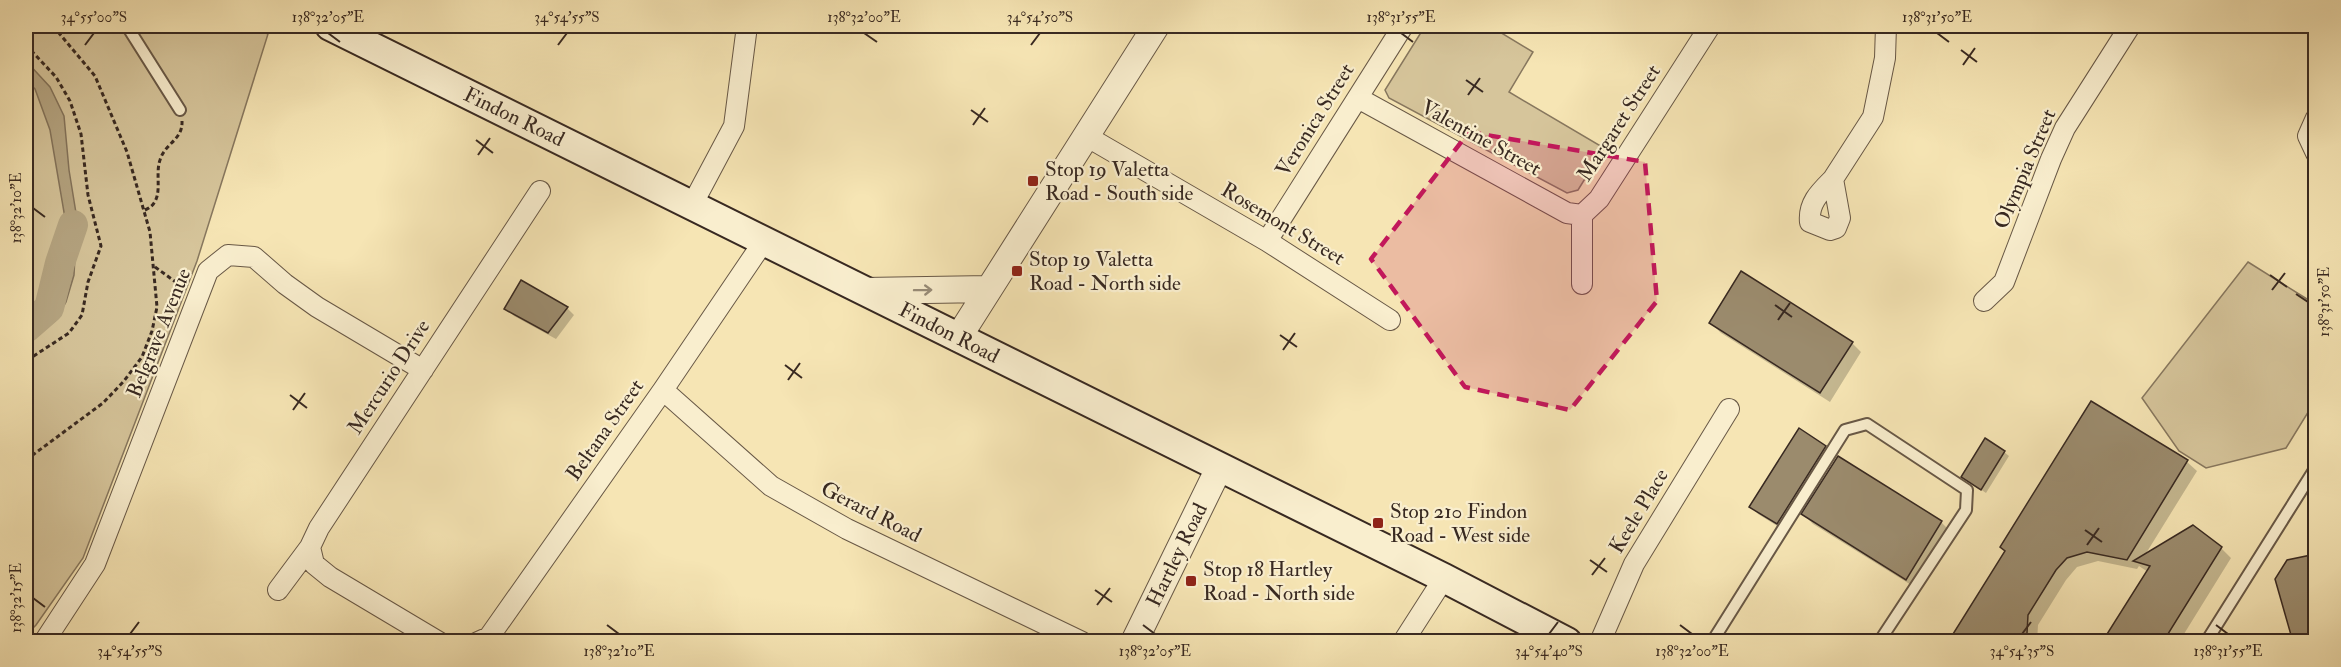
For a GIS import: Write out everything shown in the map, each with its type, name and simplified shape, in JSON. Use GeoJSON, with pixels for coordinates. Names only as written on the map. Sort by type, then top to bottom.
{"type":"FeatureCollection","features":[{"type":"Feature","properties":{"kind":"main road","name":"Findon Road"},"geometry":{"type":"LineString","coordinates":[[330,26],[1444,578],[1567,642]]}},
{"type":"Feature","properties":{"kind":"street"},"geometry":{"type":"LineString","coordinates":[[692,205],[734,126],[747,26]]}},
{"type":"Feature","properties":{"kind":"street"},"geometry":{"type":"LineString","coordinates":[[958,339],[1156,26]]}},
{"type":"Feature","properties":{"kind":"street","name":"Veronica Street"},"geometry":{"type":"LineString","coordinates":[[1267,241],[1403,26]]}},
{"type":"Feature","properties":{"kind":"street","name":"Margaret Street"},"geometry":{"type":"LineString","coordinates":[[1582,284],[1582,214],[1599,200],[1710,26]]}},
{"type":"Feature","properties":{"kind":"street"},"geometry":{"type":"LineString","coordinates":[[1833,179],[1873,117],[1886,58],[1886,26]]}},
{"type":"Feature","properties":{"kind":"street","name":"Olympia Street"},"geometry":{"type":"LineString","coordinates":[[1984,301],[2004,282],[2065,128],[2130,26]]}},
{"type":"Feature","properties":{"kind":"street","name":"Valentine Street"},"geometry":{"type":"LineString","coordinates":[[1358,98],[1567,213],[1582,214]]}},
{"type":"Feature","properties":{"kind":"street"},"geometry":{"type":"LineString","coordinates":[[2316,118],[2308,136],[2316,153]]}},
{"type":"Feature","properties":{"kind":"street","name":"Rosemont Street"},"geometry":{"type":"LineString","coordinates":[[1086,136],[1267,241],[1390,320]]}},
{"type":"Feature","properties":{"kind":"street","name":"Mercurio Drive"},"geometry":{"type":"LineString","coordinates":[[278,590],[310,547],[319,528],[540,190]]}},
{"type":"Feature","properties":{"kind":"street","name":"Beltana Street"},"geometry":{"type":"LineString","coordinates":[[478,642],[489,637],[663,390],[764,241]]}},
{"type":"Feature","properties":{"kind":"street","name":"Belgrave Avenue"},"geometry":{"type":"LineString","coordinates":[[54,638],[95,564],[208,271],[228,255],[254,256],[285,284],[316,307],[423,370]]}},
{"type":"Feature","properties":{"kind":"street"},"geometry":{"type":"LineString","coordinates":[[864,291],[989,289]]}},
{"type":"Feature","properties":{"kind":"street","name":"Gerard Road"},"geometry":{"type":"LineString","coordinates":[[663,390],[771,486],[847,529],[1082,642]]}},
{"type":"Feature","properties":{"kind":"street","name":"Keele Place"},"geometry":{"type":"LineString","coordinates":[[1600,642],[1634,564],[1728,409]]}},
{"type":"Feature","properties":{"kind":"street","name":"Hartley Road"},"geometry":{"type":"LineString","coordinates":[[1134,642],[1219,468]]}},
{"type":"Feature","properties":{"kind":"street"},"geometry":{"type":"LineString","coordinates":[[310,547],[314,564],[330,577],[439,642]]}},
{"type":"Feature","properties":{"kind":"street"},"geometry":{"type":"LineString","coordinates":[[1403,642],[1444,578]]}},
{"type":"Feature","properties":{"kind":"lane"},"geometry":{"type":"LineString","coordinates":[[127,26],[180,110]]}},
{"type":"Feature","properties":{"kind":"lane"},"geometry":{"type":"LineString","coordinates":[[1712,642],[1845,430],[1867,424],[1966,490],[1966,510],[1879,642]]}},
{"type":"Feature","properties":{"kind":"lane"},"geometry":{"type":"LineString","coordinates":[[2212,639],[2316,467]]}},
{"type":"Feature","properties":{"kind":"path"},"geometry":{"type":"LineString","coordinates":[[26,460],[103,403],[124,381],[142,357],[152,331],[157,307],[155,267],[145,210],[127,152],[95,76],[53,26]]}},
{"type":"Feature","properties":{"kind":"path"},"geometry":{"type":"LineString","coordinates":[[26,45],[56,76],[70,101],[81,134],[88,195],[101,246],[88,282],[82,315],[69,333],[26,361]]}},
{"type":"Feature","properties":{"kind":"path"},"geometry":{"type":"LineString","coordinates":[[145,210],[153,205],[158,196],[158,168],[161,156],[181,131],[180,110]]}},
{"type":"Feature","properties":{"kind":"path"},"geometry":{"type":"LineString","coordinates":[[155,267],[198,298]]}},
{"type":"Feature","properties":{"kind":"highlighted area"},"geometry":{"type":"Polygon","coordinates":[[[1469,132],[1645,162],[1657,301],[1570,410],[1465,387],[1371,259],[1469,132]]]}},
{"type":"Feature","properties":{"kind":"shaded area"},"geometry":{"type":"Polygon","coordinates":[[[26,26],[251,26],[268,34],[197,261],[83,558],[36,625],[26,635],[26,26]]]}},
{"type":"Feature","properties":{"kind":"shaded area"},"geometry":{"type":"Polygon","coordinates":[[[1425,26],[1490,26],[1533,52],[1509,92],[1604,148],[1578,190],[1567,193],[1389,98],[1385,90],[1425,26]]]}},
{"type":"Feature","properties":{"kind":"shaded area"},"geometry":{"type":"Polygon","coordinates":[[[26,61],[50,87],[64,116],[69,170],[77,219],[74,275],[66,302],[55,321],[26,340],[26,326],[42,315],[56,298],[60,279],[65,218],[50,130],[35,89],[26,80],[26,61]]]}},
{"type":"Feature","properties":{"kind":"shaded area"},"geometry":{"type":"Polygon","coordinates":[[[2248,262],[2315,304],[2315,401],[2286,448],[2206,468],[2179,451],[2142,398],[2248,262]]]}},
{"type":"Feature","properties":{"kind":"building"},"geometry":{"type":"Polygon","coordinates":[[[1741,271],[1853,342],[1820,393],[1709,323],[1741,271]]]}},
{"type":"Feature","properties":{"kind":"building"},"geometry":{"type":"Polygon","coordinates":[[[521,280],[568,307],[548,333],[504,309],[521,280]]]}},
{"type":"Feature","properties":{"kind":"building"},"geometry":{"type":"Polygon","coordinates":[[[2091,401],[2188,460],[2127,560],[2087,552],[2067,558],[2056,570],[2028,615],[2027,633],[2032,642],[1948,642],[2005,551],[2000,547],[2091,401]]]}},
{"type":"Feature","properties":{"kind":"building"},"geometry":{"type":"Polygon","coordinates":[[[1799,428],[1826,446],[1777,524],[1749,507],[1799,428]]]}},
{"type":"Feature","properties":{"kind":"building"},"geometry":{"type":"Polygon","coordinates":[[[1985,438],[2005,451],[1981,490],[1961,477],[1985,438]]]}},
{"type":"Feature","properties":{"kind":"building"},"geometry":{"type":"Polygon","coordinates":[[[1838,456],[1942,521],[1906,580],[1801,514],[1838,456]]]}},
{"type":"Feature","properties":{"kind":"building"},"geometry":{"type":"Polygon","coordinates":[[[2193,525],[2222,547],[2163,642],[2102,642],[2150,566],[2133,561],[2193,525]]]}},
{"type":"Feature","properties":{"kind":"building"},"geometry":{"type":"Polygon","coordinates":[[[2316,554],[2316,642],[2293,642],[2275,579],[2287,560],[2316,554]]]}},
{"type":"Feature","properties":{"kind":"waterway"},"geometry":{"type":"LineString","coordinates":[[26,328],[49,308],[60,263],[73,225]]}},
{"type":"Feature","properties":{"kind":"place","name":"Stop 19 Valetta Road - South side"},"geometry":{"type":"Point","coordinates":[1033,181]}},
{"type":"Feature","properties":{"kind":"place","name":"Stop 19 Valetta Road - North side"},"geometry":{"type":"Point","coordinates":[1017,271]}},
{"type":"Feature","properties":{"kind":"place","name":"Stop 210 Findon Road - West side"},"geometry":{"type":"Point","coordinates":[1378,523]}},
{"type":"Feature","properties":{"kind":"place","name":"Stop 18 Hartley Road - North side"},"geometry":{"type":"Point","coordinates":[1191,581]}}]}
